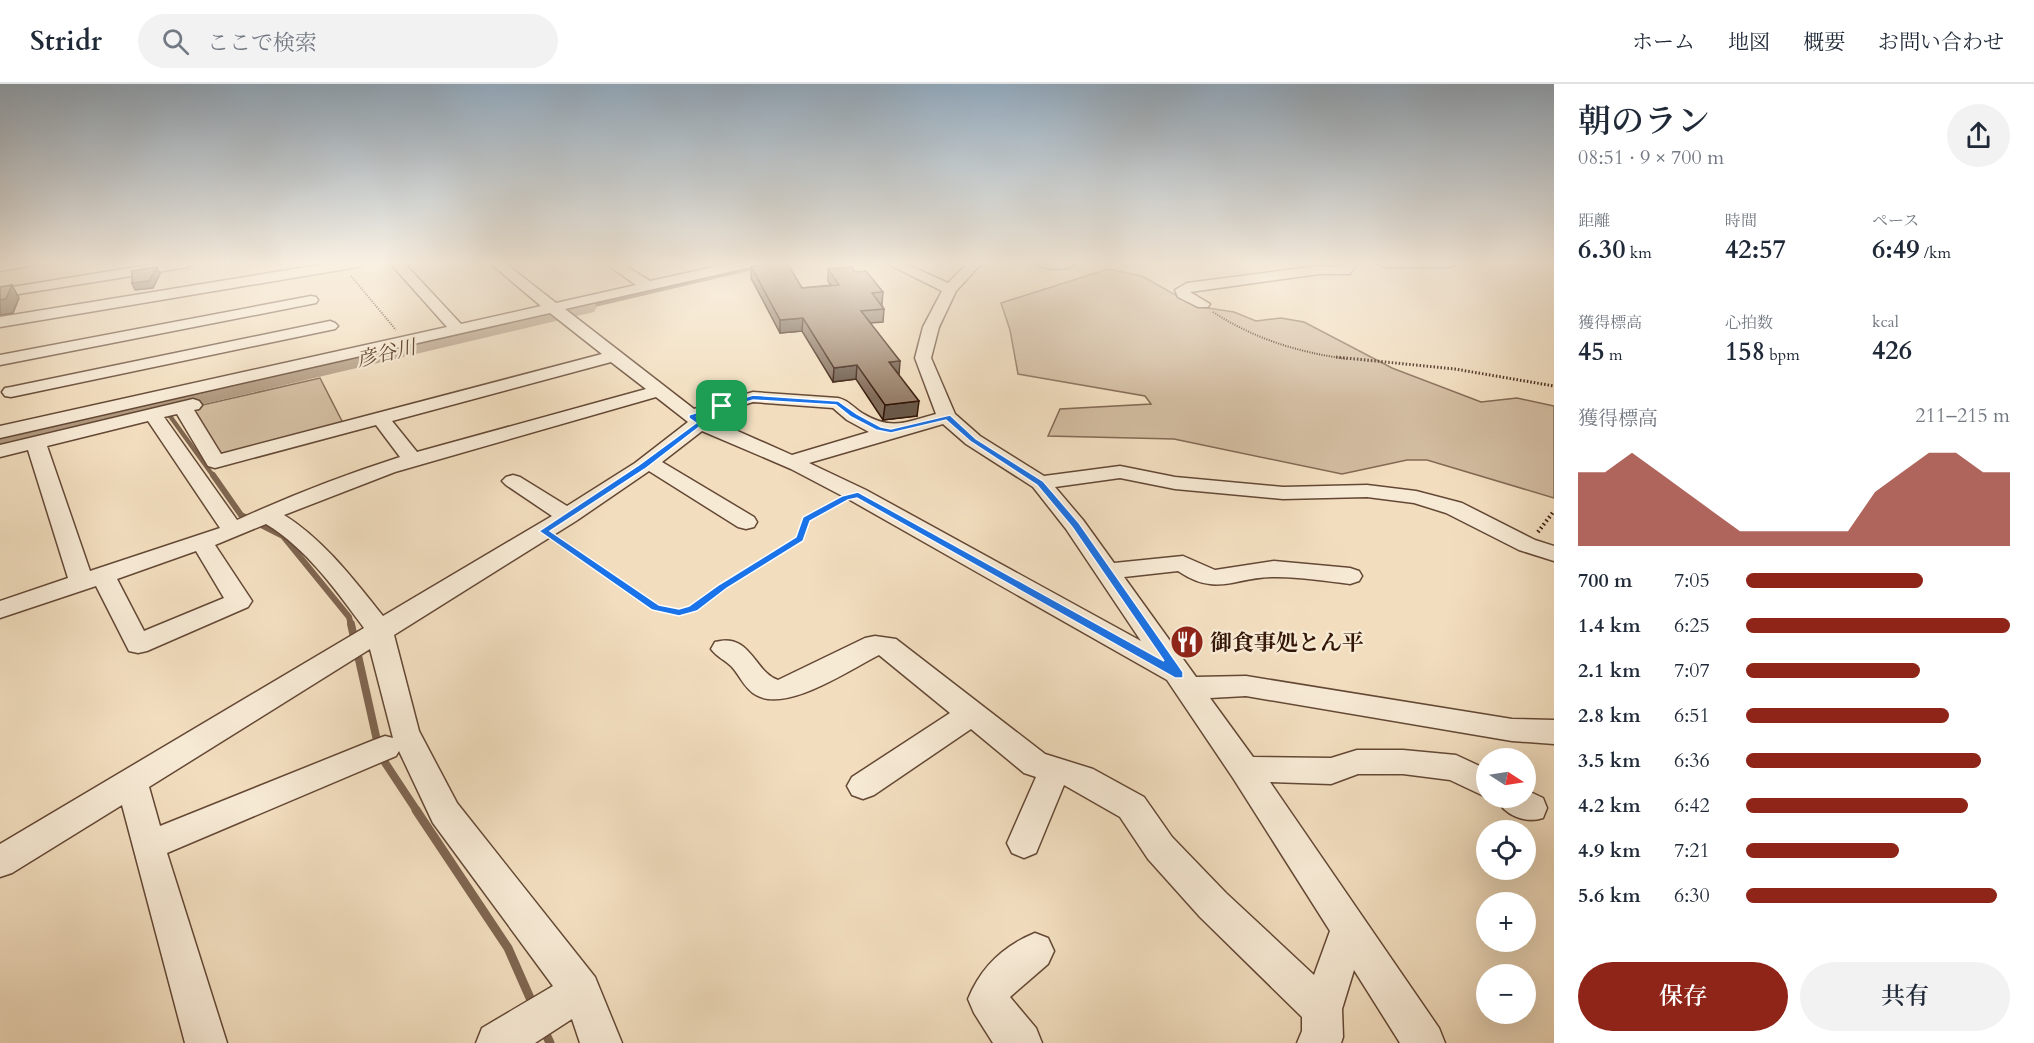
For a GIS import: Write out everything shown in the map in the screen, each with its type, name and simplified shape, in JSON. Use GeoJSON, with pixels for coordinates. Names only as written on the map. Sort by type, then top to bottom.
{"type":"FeatureCollection","features":[{"type":"Feature","properties":{"kind":"street"},"geometry":{"type":"LineString","coordinates":[[0,322],[87,308]]}},
{"type":"Feature","properties":{"kind":"street"},"geometry":{"type":"LineString","coordinates":[[201,542],[239,601],[138,644],[93,578],[29,435],[0,361],[271,308]]}},
{"type":"Feature","properties":{"kind":"street"},"geometry":{"type":"LineString","coordinates":[[316,308],[350,355]]}},
{"type":"Feature","properties":{"kind":"street"},"geometry":{"type":"LineString","coordinates":[[437,308],[458,330]]}},
{"type":"Feature","properties":{"kind":"street"},"geometry":{"type":"LineString","coordinates":[[551,308],[696,419],[858,495],[1184,681],[1246,686],[1512,730],[1554,732]]}},
{"type":"Feature","properties":{"kind":"street"},"geometry":{"type":"LineString","coordinates":[[0,432],[29,435],[154,416],[576,308]]}},
{"type":"Feature","properties":{"kind":"street"},"geometry":{"type":"LineString","coordinates":[[941,308],[931,327],[923,358],[934,390],[947,417],[973,440],[1040,483],[1075,525],[1244,769],[1424,1043]]}},
{"type":"Feature","properties":{"kind":"street"},"geometry":{"type":"LineString","coordinates":[[0,451],[29,435],[350,355],[458,330],[558,313]]}},
{"type":"Feature","properties":{"kind":"street"},"geometry":{"type":"LineString","coordinates":[[11,392],[330,327]]}},
{"type":"Feature","properties":{"kind":"street"},"geometry":{"type":"LineString","coordinates":[[183,408],[215,462],[613,356]]}},
{"type":"Feature","properties":{"kind":"street"},"geometry":{"type":"LineString","coordinates":[[0,610],[233,531],[266,514],[413,460],[659,391]]}},
{"type":"Feature","properties":{"kind":"street"},"geometry":{"type":"LineString","coordinates":[[0,862],[379,629],[568,516],[648,462],[696,419],[738,400],[753,397],[838,403],[854,416],[879,429],[891,431]]}},
{"type":"Feature","properties":{"kind":"street"},"geometry":{"type":"LineString","coordinates":[[154,416],[233,531]]}},
{"type":"Feature","properties":{"kind":"street"},"geometry":{"type":"LineString","coordinates":[[790,462],[891,431],[947,417]]}},
{"type":"Feature","properties":{"kind":"street"},"geometry":{"type":"LineString","coordinates":[[380,418],[413,460]]}},
{"type":"Feature","properties":{"kind":"street"},"geometry":{"type":"LineString","coordinates":[[648,462],[746,522]]}},
{"type":"Feature","properties":{"kind":"street"},"geometry":{"type":"LineString","coordinates":[[1040,483],[1120,472],[1175,483],[1283,493],[1367,491],[1416,497],[1454,508],[1527,545],[1554,554]]}},
{"type":"Feature","properties":{"kind":"street"},"geometry":{"type":"LineString","coordinates":[[513,481],[568,516]]}},
{"type":"Feature","properties":{"kind":"street"},"geometry":{"type":"LineString","coordinates":[[266,514],[292,530],[340,578],[379,629],[404,731],[445,813],[581,991],[601,1043]]}},
{"type":"Feature","properties":{"kind":"street"},"geometry":{"type":"LineString","coordinates":[[1108,571],[1183,563],[1202,576],[1215,578],[1274,569],[1350,576]]}},
{"type":"Feature","properties":{"kind":"street"},"geometry":{"type":"LineString","coordinates":[[725,649],[740,659],[763,687],[776,692],[787,689],[875,645],[886,645],[1035,764],[1082,778],[1132,807],[1160,848],[1320,1026]]}},
{"type":"Feature","properties":{"kind":"street"},"geometry":{"type":"LineString","coordinates":[[863,786],[971,714]]}},
{"type":"Feature","properties":{"kind":"street"},"geometry":{"type":"LineString","coordinates":[[148,846],[385,748]]}},
{"type":"Feature","properties":{"kind":"street"},"geometry":{"type":"LineString","coordinates":[[1244,769],[1331,771],[1357,762],[1403,762],[1456,768],[1476,779]]}},
{"type":"Feature","properties":{"kind":"street"},"geometry":{"type":"LineString","coordinates":[[1024,843],[1055,770]]}},
{"type":"Feature","properties":{"kind":"street"},"geometry":{"type":"LineString","coordinates":[[132,781],[148,846],[206,1043]]}},
{"type":"Feature","properties":{"kind":"street"},"geometry":{"type":"LineString","coordinates":[[1320,1026],[1349,928]]}},
{"type":"Feature","properties":{"kind":"street"},"geometry":{"type":"LineString","coordinates":[[1021,1043],[1006,1027],[988,999],[998,981],[1035,951]]}},
{"type":"Feature","properties":{"kind":"street"},"geometry":{"type":"LineString","coordinates":[[497,1043],[581,991]]}},
{"type":"Feature","properties":{"kind":"path"},"geometry":{"type":"LineString","coordinates":[[378,308],[406,342]]}},
{"type":"Feature","properties":{"kind":"path"},"geometry":{"type":"LineString","coordinates":[[1207,308],[1216,315],[1248,332],[1276,344],[1304,351],[1360,360],[1443,367],[1554,386]]}},
{"type":"Feature","properties":{"kind":"path"},"geometry":{"type":"LineString","coordinates":[[543,531],[656,608],[679,613],[693,608],[723,586],[800,539],[806,519],[845,498],[858,495]]}},
{"type":"Feature","properties":{"kind":"path"},"geometry":{"type":"LineString","coordinates":[[1527,545],[1554,511]]}},
{"type":"Feature","properties":{"kind":"shaded area"},"geometry":{"type":"Polygon","coordinates":[[[1003,308],[1206,308],[1234,312],[1256,321],[1281,318],[1304,322],[1392,368],[1481,402],[1517,398],[1554,406],[1554,498],[1427,460],[1407,460],[1342,474],[1174,439],[1048,436],[1060,409],[1151,404],[1145,396],[1018,374],[1010,330],[1003,308]]]}},
{"type":"Feature","properties":{"kind":"shaded area"},"geometry":{"type":"Polygon","coordinates":[[[320,378],[344,425],[218,459],[189,408],[320,378]]]}},
{"type":"Feature","properties":{"kind":"building"},"geometry":{"type":"Polygon","coordinates":[[[773,308],[883,308],[861,311],[900,361],[889,362],[919,401],[885,405],[857,365],[834,368],[803,318],[780,320],[773,308]]]}},
{"type":"Feature","properties":{"kind":"waterway","name":"彦谷川"},"geometry":{"type":"LineString","coordinates":[[0,443],[583,308]]}},
{"type":"Feature","properties":{"kind":"waterway"},"geometry":{"type":"LineString","coordinates":[[162,405],[214,477]]}},
{"type":"Feature","properties":{"kind":"waterway"},"geometry":{"type":"LineString","coordinates":[[213,475],[241,515],[283,536],[349,617],[351,625]]}},
{"type":"Feature","properties":{"kind":"waterway"},"geometry":{"type":"LineString","coordinates":[[351,624],[378,745]]}},
{"type":"Feature","properties":{"kind":"waterway"},"geometry":{"type":"LineString","coordinates":[[380,755],[417,811]]}},
{"type":"Feature","properties":{"kind":"waterway"},"geometry":{"type":"LineString","coordinates":[[416,810],[508,948],[534,1007]]}},
{"type":"Feature","properties":{"kind":"waterway"},"geometry":{"type":"LineString","coordinates":[[544,1030],[550,1043]]}},
{"type":"Feature","properties":{"kind":"place","name":"御食事処とん平"},"geometry":{"type":"Point","coordinates":[1187,642]}},
{"type":"Feature","properties":{"kind":"route"},"geometry":{"type":"LineString","coordinates":[[753,397],[838,403],[854,416],[879,429],[891,431],[947,417],[973,440],[1040,483],[1075,525],[1179,675],[858,495],[845,498],[806,519],[800,539],[723,586],[693,608],[679,613],[656,608],[543,531],[642,467],[701,423],[691,416],[722,406],[753,397]]}}]}
